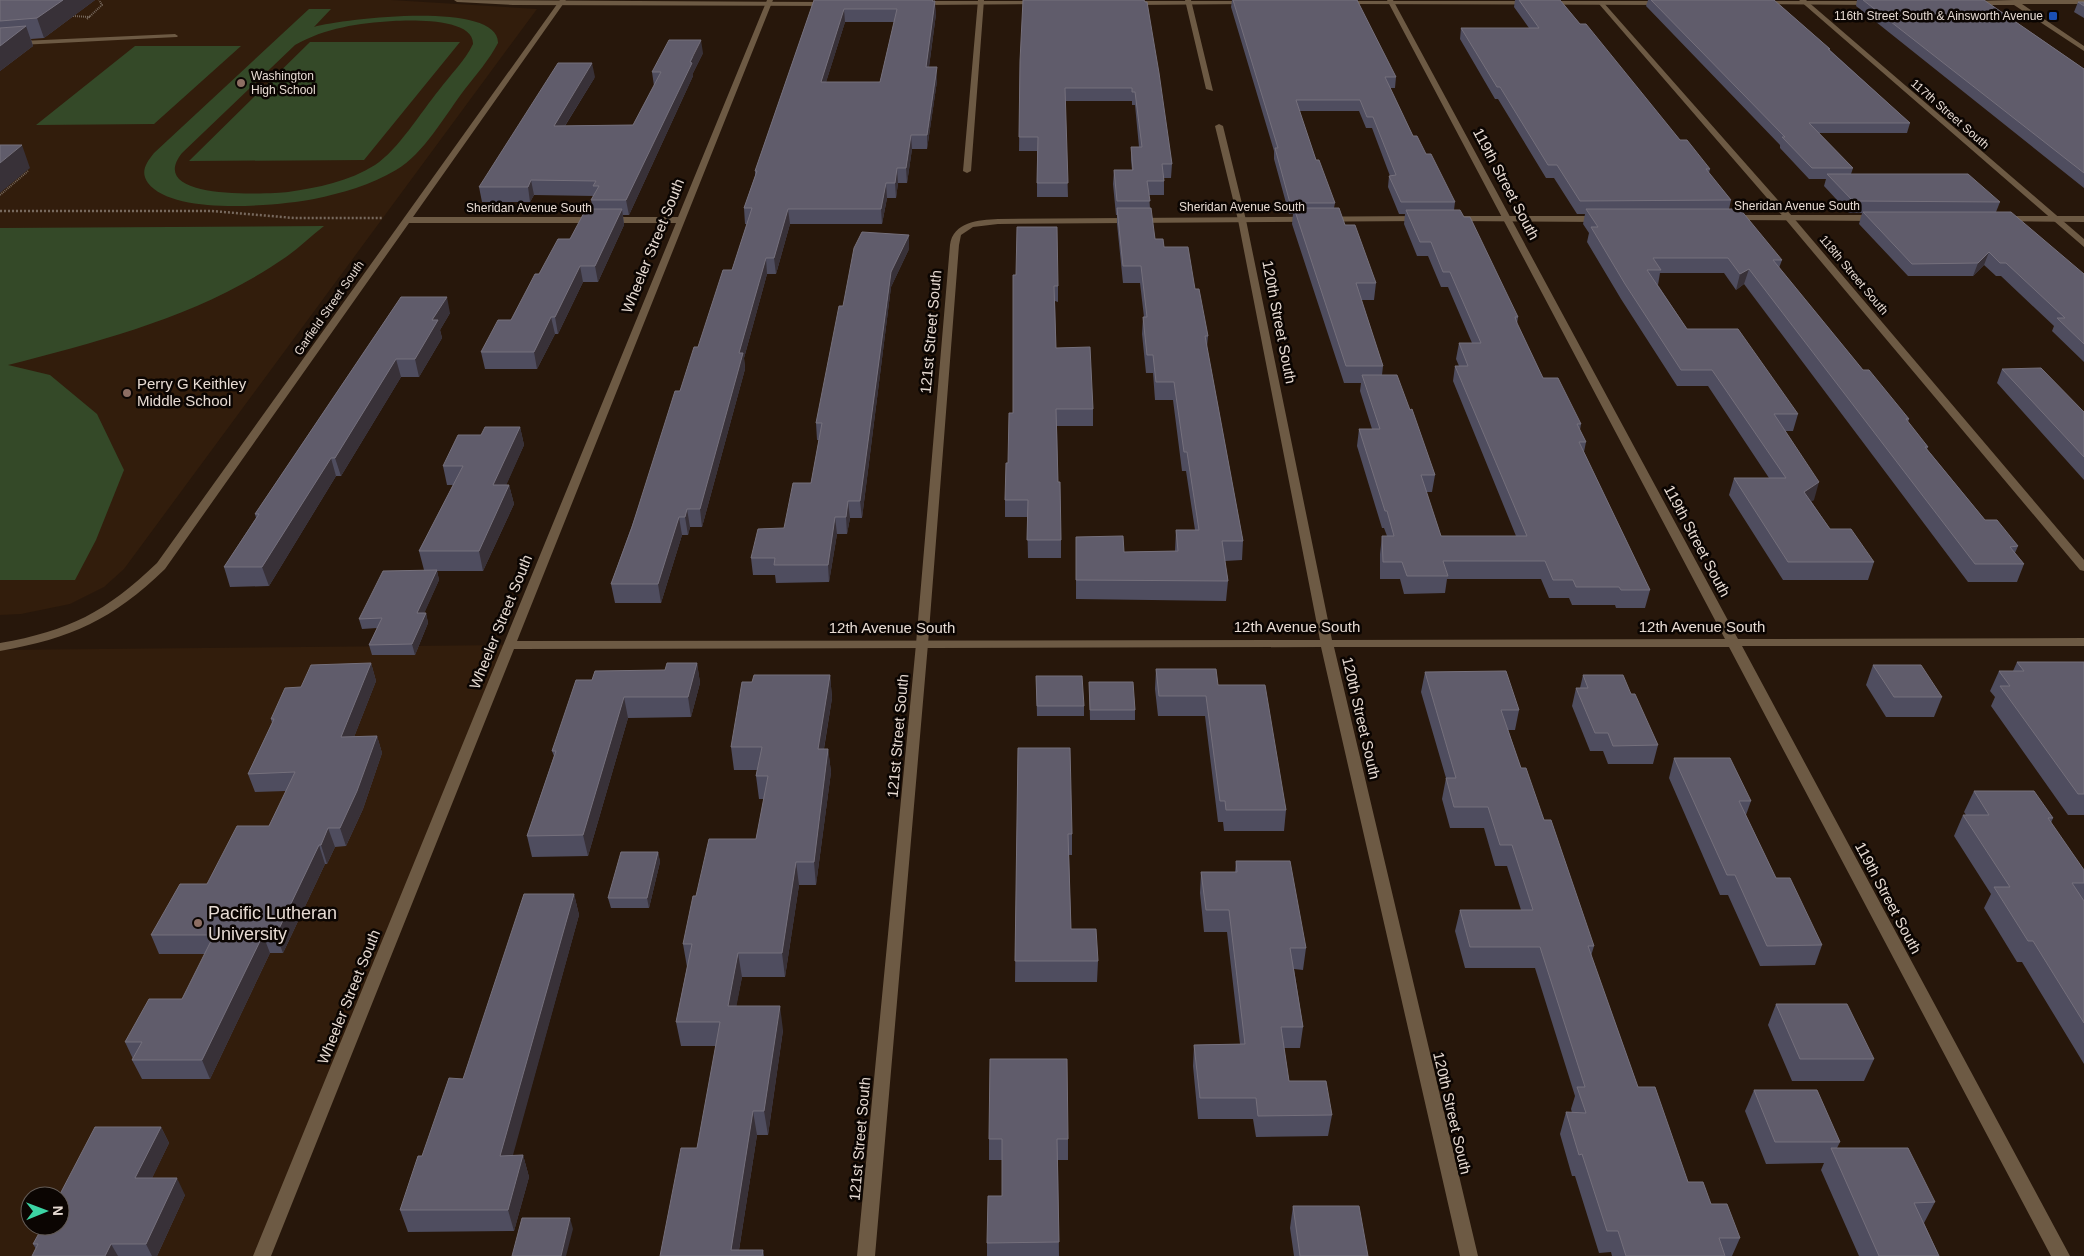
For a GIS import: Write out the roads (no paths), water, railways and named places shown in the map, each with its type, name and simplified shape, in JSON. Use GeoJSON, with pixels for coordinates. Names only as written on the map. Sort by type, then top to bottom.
{"type":"FeatureCollection","features":[{"type":"Feature","properties":{"kind":"street"},"geometry":{"type":"LineString","coordinates":[[457,0],[836,4]]}},
{"type":"Feature","properties":{"kind":"street"},"geometry":{"type":"LineString","coordinates":[[529,0],[561,2]]}},
{"type":"Feature","properties":{"kind":"street"},"geometry":{"type":"LineString","coordinates":[[1756,3],[1803,1],[1885,3]]}},
{"type":"Feature","properties":{"kind":"street","name":"117th Street South"},"geometry":{"type":"LineString","coordinates":[[1803,1],[2084,244]]}},
{"type":"Feature","properties":{"kind":"street"},"geometry":{"type":"LineString","coordinates":[[1965,3],[2013,1],[2084,2]]}},
{"type":"Feature","properties":{"kind":"street"},"geometry":{"type":"LineString","coordinates":[[2013,1],[2084,49]]}},
{"type":"Feature","properties":{"kind":"street","name":"Garfield Street South"},"geometry":{"type":"LineString","coordinates":[[0,647],[29,643],[60,634],[101,616],[126,599],[161,566],[561,2]]}},
{"type":"Feature","properties":{"kind":"street","name":"Wheeler Street South"},"geometry":{"type":"LineString","coordinates":[[262,1256],[769,2]]}},
{"type":"Feature","properties":{"kind":"street"},"geometry":{"type":"LineString","coordinates":[[967,171],[980,2]]}},
{"type":"Feature","properties":{"kind":"street"},"geometry":{"type":"LineString","coordinates":[[1189,2],[1210,89]]}},
{"type":"Feature","properties":{"kind":"street","name":"119th Street South"},"geometry":{"type":"LineString","coordinates":[[1390,2],[2061,1256]]}},
{"type":"Feature","properties":{"kind":"street"},"geometry":{"type":"LineString","coordinates":[[913,3],[1050,3]]}},
{"type":"Feature","properties":{"kind":"street"},"geometry":{"type":"LineString","coordinates":[[1120,3],[1257,3]]}},
{"type":"Feature","properties":{"kind":"street"},"geometry":{"type":"LineString","coordinates":[[1334,3],[1669,3]]}},
{"type":"Feature","properties":{"kind":"street","name":"118th Street South"},"geometry":{"type":"LineString","coordinates":[[1601,3],[1788,218],[2084,567]]}},
{"type":"Feature","properties":{"kind":"street"},"geometry":{"type":"LineString","coordinates":[[0,44],[175,36]]}},
{"type":"Feature","properties":{"kind":"street","name":"120th Street South"},"geometry":{"type":"LineString","coordinates":[[1219,126],[1242,220],[1327,644],[1469,1256]]}},
{"type":"Feature","properties":{"kind":"street","name":"Sheridan Avenue South"},"geometry":{"type":"LineString","coordinates":[[1721,218],[1887,218]]}},
{"type":"Feature","properties":{"kind":"street"},"geometry":{"type":"LineString","coordinates":[[1448,220],[1614,219]]}},
{"type":"Feature","properties":{"kind":"street"},"geometry":{"type":"LineString","coordinates":[[1996,219],[2084,219]]}},
{"type":"Feature","properties":{"kind":"street","name":"Sheridan Avenue South"},"geometry":{"type":"LineString","coordinates":[[406,220],[681,220]]}},
{"type":"Feature","properties":{"kind":"street","name":"Sheridan Avenue South"},"geometry":{"type":"LineString","coordinates":[[970,226],[985,222],[1022,221],[1428,220]]}},
{"type":"Feature","properties":{"kind":"street","name":"121st Street South"},"geometry":{"type":"LineString","coordinates":[[866,1256],[922,644],[954,252],[958,233],[970,226]]}},
{"type":"Feature","properties":{"kind":"street","name":"12th Avenue South"},"geometry":{"type":"LineString","coordinates":[[509,645],[2084,642]]}},
{"type":"Feature","properties":{"kind":"place","name":"116th Street South & Ainsworth Avenue"},"geometry":{"type":"Point","coordinates":[2053,16]}},
{"type":"Feature","properties":{"kind":"place","name":"Washington High School"},"geometry":{"type":"Point","coordinates":[241,83]}},
{"type":"Feature","properties":{"kind":"place","name":"Perry G Keithley Middle School"},"geometry":{"type":"Point","coordinates":[127,393]}},
{"type":"Feature","properties":{"kind":"place","name":"Pacific Lutheran University"},"geometry":{"type":"Point","coordinates":[198,923]}}]}
